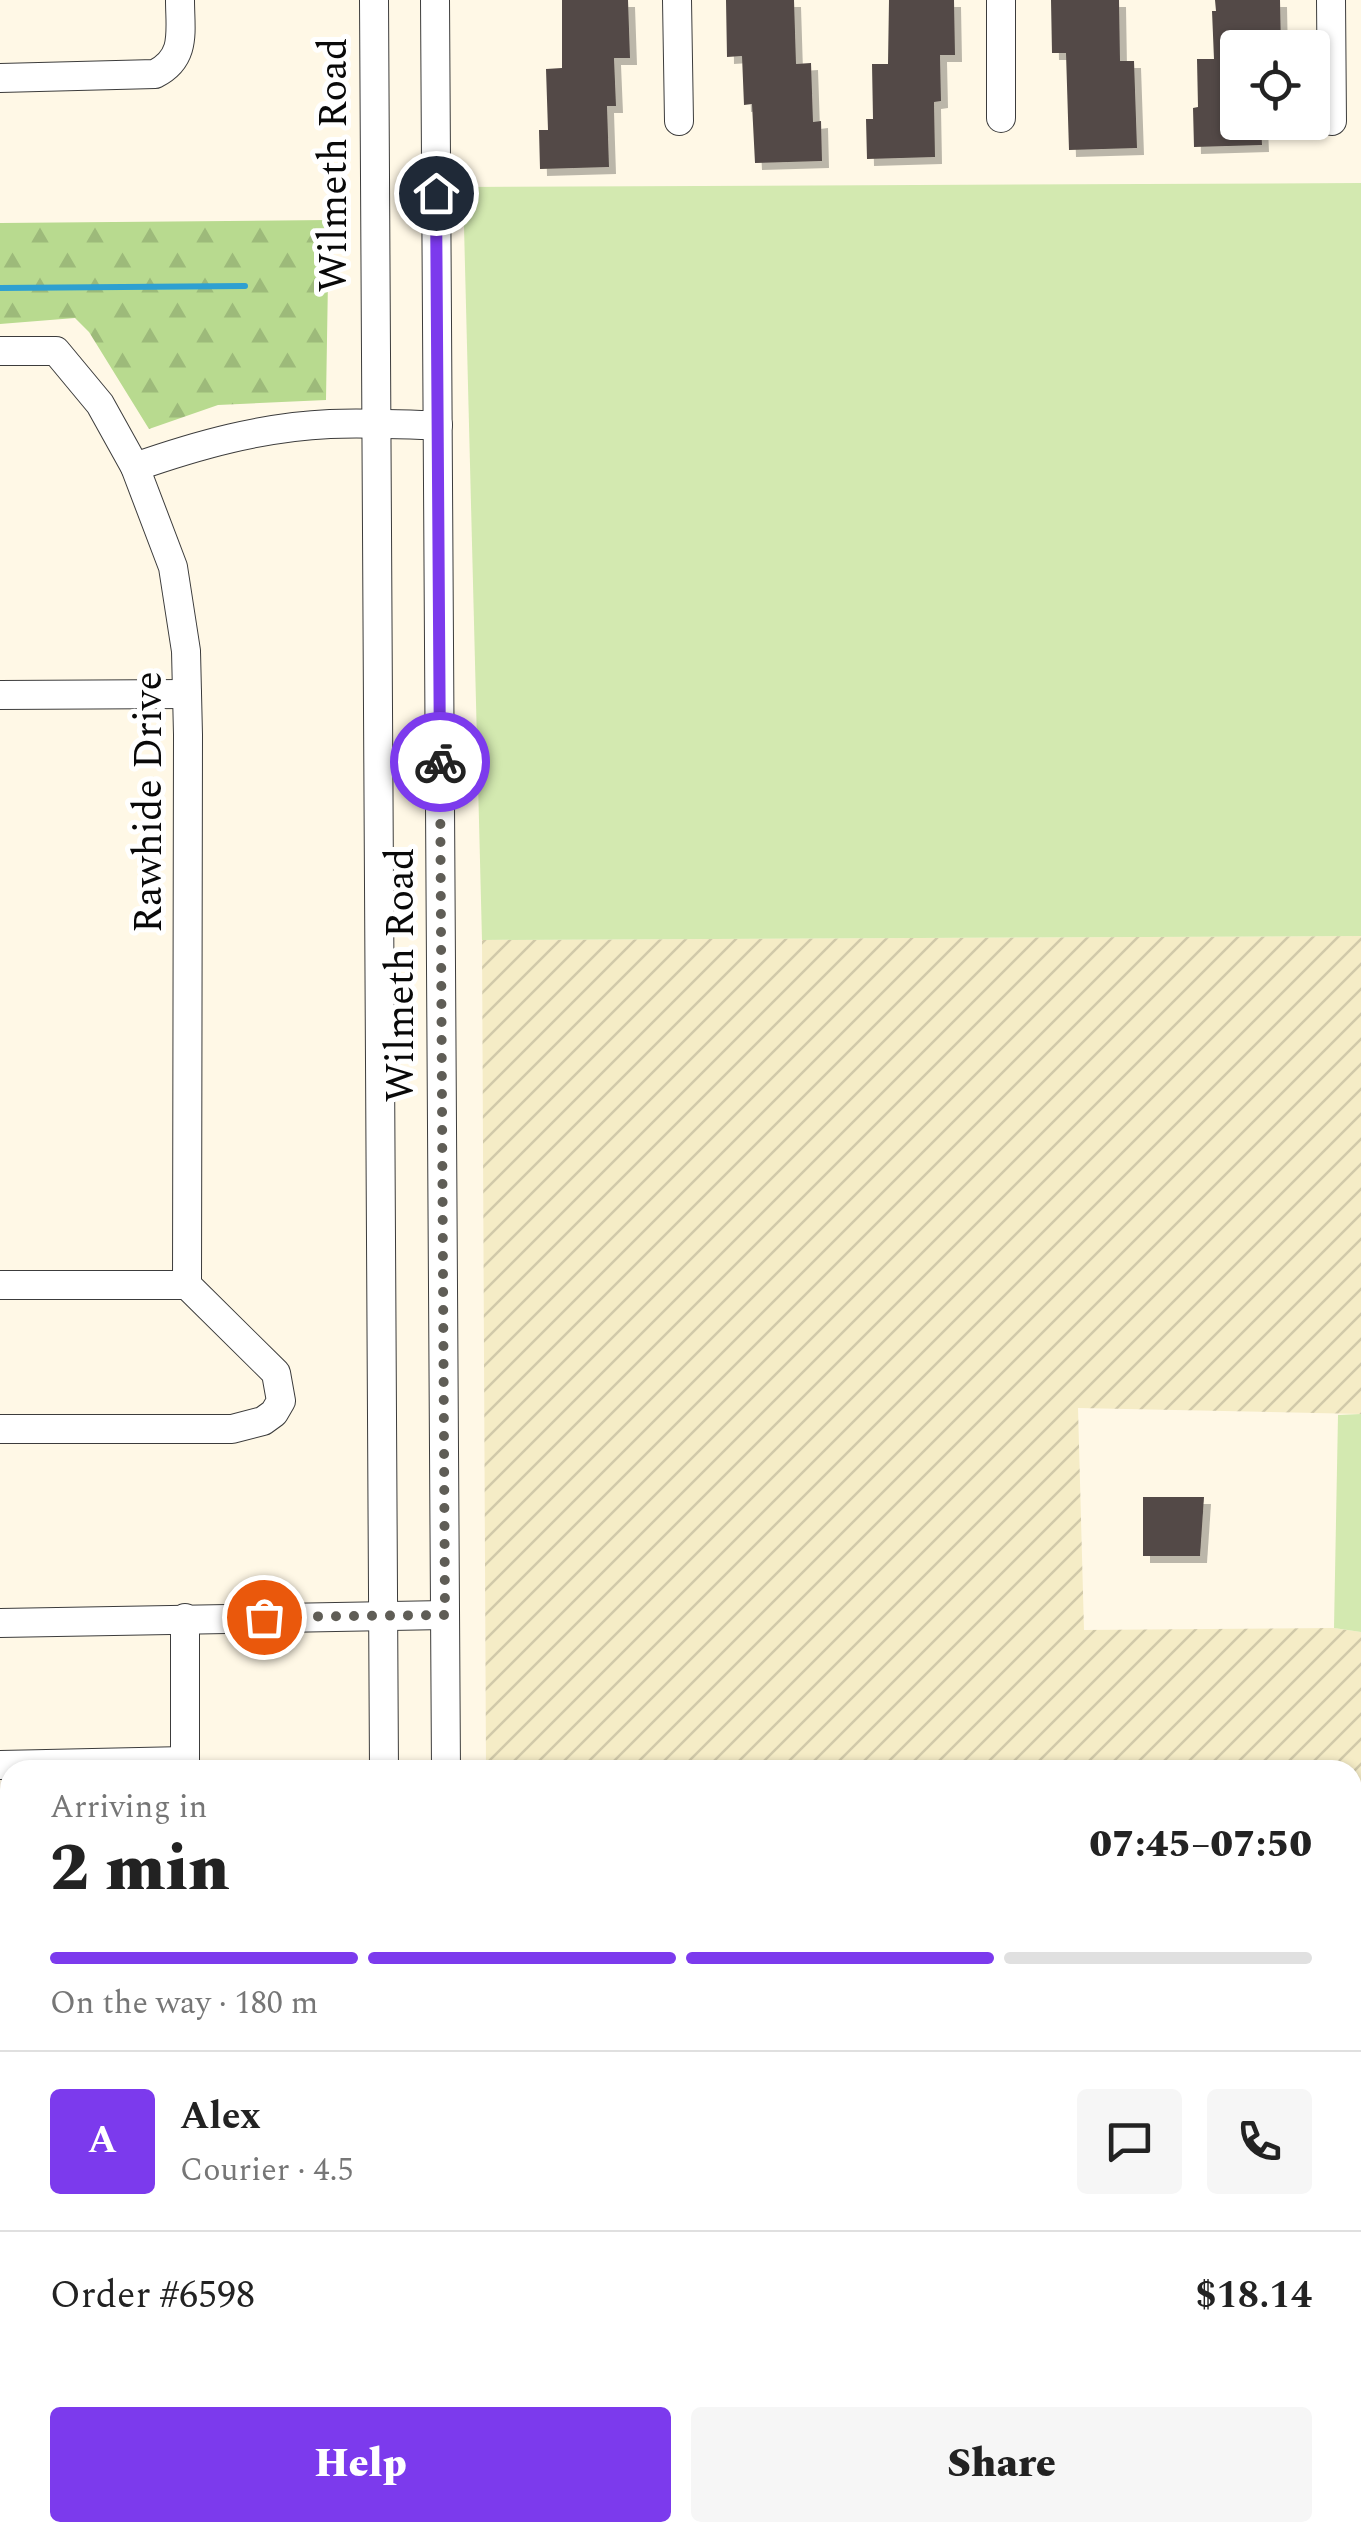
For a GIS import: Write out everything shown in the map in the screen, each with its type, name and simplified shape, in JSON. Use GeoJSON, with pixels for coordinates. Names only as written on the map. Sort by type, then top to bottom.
{"type":"FeatureCollection","features":[{"type":"Feature","properties":{"kind":"street"},"geometry":{"type":"LineString","coordinates":[[0,78],[155,74],[169,67],[177,54],[180,0]]}},
{"type":"Feature","properties":{"kind":"street","name":"Wilmeth Road"},"geometry":{"type":"LineString","coordinates":[[374,0],[384,1760]]}},
{"type":"Feature","properties":{"kind":"street","name":"Wilmeth Road"},"geometry":{"type":"LineString","coordinates":[[435,0],[446,1760]]}},
{"type":"Feature","properties":{"kind":"street"},"geometry":{"type":"LineString","coordinates":[[677,0],[678,121]]}},
{"type":"Feature","properties":{"kind":"street"},"geometry":{"type":"LineString","coordinates":[[1001,0],[1002,118]]}},
{"type":"Feature","properties":{"kind":"street"},"geometry":{"type":"LineString","coordinates":[[1331,0],[1332,120]]}},
{"type":"Feature","properties":{"kind":"street","name":"Rawhide Drive"},"geometry":{"type":"LineString","coordinates":[[0,351],[56,351],[100,404],[135,467],[173,567],[186,650],[187,694],[187,1284]]}},
{"type":"Feature","properties":{"kind":"street"},"geometry":{"type":"LineString","coordinates":[[135,467],[205,443],[263,432],[329,424],[438,425]]}},
{"type":"Feature","properties":{"kind":"street"},"geometry":{"type":"LineString","coordinates":[[0,696],[187,694]]}},
{"type":"Feature","properties":{"kind":"street"},"geometry":{"type":"LineString","coordinates":[[0,1285],[187,1284],[276,1373],[280,1402],[264,1422],[232,1429],[0,1430]]}},
{"type":"Feature","properties":{"kind":"street"},"geometry":{"type":"LineString","coordinates":[[0,1623],[445,1615]]}},
{"type":"Feature","properties":{"kind":"street"},"geometry":{"type":"LineString","coordinates":[[185,1618],[185,1760]]}},
{"type":"Feature","properties":{"kind":"shaded area"},"geometry":{"type":"Polygon","coordinates":[[[1361,936],[1361,1414],[1078,1408],[1084,1630],[1334,1628],[1361,1632],[1361,1760],[486,1760],[482,940],[1361,936]]]}},
{"type":"Feature","properties":{"kind":"green space"},"geometry":{"type":"Polygon","coordinates":[[[1361,183],[1361,936],[482,940],[463,187],[1361,183]]]}},
{"type":"Feature","properties":{"kind":"green space"},"geometry":{"type":"Polygon","coordinates":[[[329,220],[326,400],[218,405],[149,429],[89,332],[75,318],[0,324],[0,223],[329,220]]]}},
{"type":"Feature","properties":{"kind":"green space"},"geometry":{"type":"Polygon","coordinates":[[[1361,1414],[1361,1632],[1334,1628],[1338,1415],[1361,1414]]]}},
{"type":"Feature","properties":{"kind":"building"},"geometry":{"type":"Polygon","coordinates":[[[562,0],[628,0],[630,58],[614,58],[616,106],[607,106],[609,167],[540,169],[539,130],[548,130],[546,69],[562,68],[562,0]]]}},
{"type":"Feature","properties":{"kind":"building"},"geometry":{"type":"Polygon","coordinates":[[[726,0],[794,0],[796,64],[811,63],[813,122],[821,121],[822,161],[755,163],[752,104],[744,105],[742,56],[727,57],[726,0]]]}},
{"type":"Feature","properties":{"kind":"building"},"geometry":{"type":"Polygon","coordinates":[[[889,0],[954,0],[955,55],[940,55],[941,101],[934,102],[935,157],[867,159],[866,119],[873,119],[872,64],[888,64],[889,0]]]}},
{"type":"Feature","properties":{"kind":"building"},"geometry":{"type":"Polygon","coordinates":[[[1051,0],[1119,0],[1120,61],[1134,61],[1137,148],[1069,150],[1066,53],[1052,53],[1051,0]]]}},
{"type":"Feature","properties":{"kind":"building"},"geometry":{"type":"Polygon","coordinates":[[[1215,0],[1280,0],[1281,30],[1220,30],[1220,140],[1262,140],[1262,145],[1194,147],[1197,59],[1214,59],[1212,11],[1216,11],[1215,0]]]}},
{"type":"Feature","properties":{"kind":"building"},"geometry":{"type":"Polygon","coordinates":[[[1143,1497],[1204,1497],[1200,1556],[1143,1556],[1143,1497]]]}},
{"type":"Feature","properties":{"kind":"waterway"},"geometry":{"type":"LineString","coordinates":[[0,288],[245,286]]}},
{"type":"Feature","properties":{"kind":"way so far"},"geometry":{"type":"LineString","coordinates":[[264,1617],[445,1615],[440,762]]}},
{"type":"Feature","properties":{"kind":"route"},"geometry":{"type":"LineString","coordinates":[[436,193],[440,762]]}}]}
